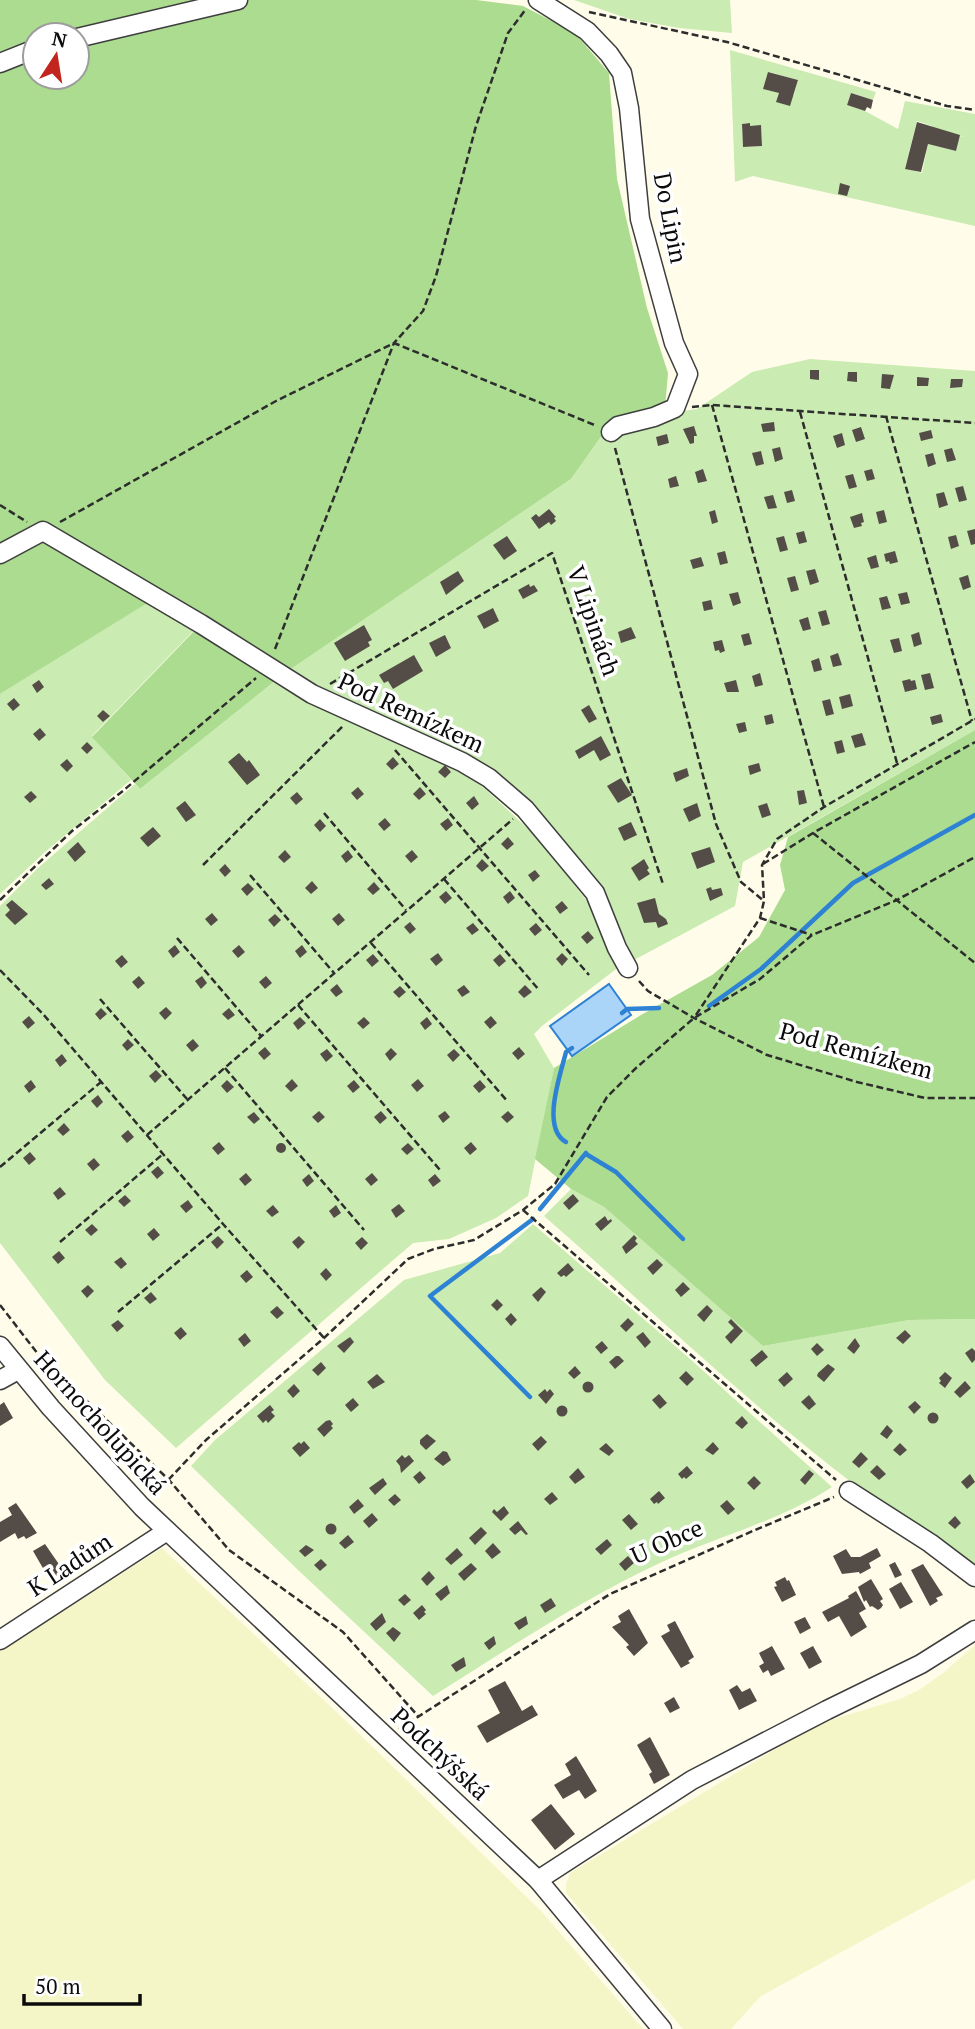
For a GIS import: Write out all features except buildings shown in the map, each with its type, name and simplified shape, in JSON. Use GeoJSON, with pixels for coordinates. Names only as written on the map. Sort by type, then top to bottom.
{"type":"FeatureCollection","features":[{"type":"Feature","properties":{"kind":"street"},"geometry":{"type":"LineString","coordinates":[[91,35],[237,0]]}},
{"type":"Feature","properties":{"kind":"street","name":"Do Lipin"},"geometry":{"type":"LineString","coordinates":[[538,0],[587,31],[609,54],[622,73],[629,107],[640,219],[674,343],[688,374],[676,408],[618,426],[611,432]]}},
{"type":"Feature","properties":{"kind":"street"},"geometry":{"type":"LineString","coordinates":[[0,63],[21,55]]}},
{"type":"Feature","properties":{"kind":"street"},"geometry":{"type":"LineString","coordinates":[[0,554],[43,531]]}},
{"type":"Feature","properties":{"kind":"street","name":"Pod Remízkem"},"geometry":{"type":"LineString","coordinates":[[43,531],[312,694],[462,762],[489,778],[525,809],[595,893],[628,968]]}},
{"type":"Feature","properties":{"kind":"street","name":"Hornocholupická"},"geometry":{"type":"LineString","coordinates":[[0,1346],[18,1370],[167,1531]]}},
{"type":"Feature","properties":{"kind":"street"},"geometry":{"type":"LineString","coordinates":[[0,1380],[18,1370]]}},
{"type":"Feature","properties":{"kind":"street"},"geometry":{"type":"LineString","coordinates":[[849,1491],[930,1543],[975,1577]]}},
{"type":"Feature","properties":{"kind":"street","name":"K Ladům"},"geometry":{"type":"LineString","coordinates":[[0,1640],[167,1531]]}},
{"type":"Feature","properties":{"kind":"street","name":"Podchýšská"},"geometry":{"type":"LineString","coordinates":[[167,1531],[538,1880],[662,2029]]}},
{"type":"Feature","properties":{"kind":"street"},"geometry":{"type":"LineString","coordinates":[[538,1880],[692,1780],[921,1664],[975,1630]]}},
{"type":"Feature","properties":{"kind":"path"},"geometry":{"type":"LineString","coordinates":[[0,900],[72,831],[243,690],[268,666],[394,343],[423,311],[436,276],[476,126],[508,33],[533,0]]}},
{"type":"Feature","properties":{"kind":"path"},"geometry":{"type":"LineString","coordinates":[[578,9],[727,42],[947,106],[975,110]]}},
{"type":"Feature","properties":{"kind":"path"},"geometry":{"type":"LineString","coordinates":[[0,505],[43,531],[275,401],[394,343],[611,432],[716,824],[741,882],[765,901]]}},
{"type":"Feature","properties":{"kind":"path"},"geometry":{"type":"LineString","coordinates":[[684,407],[712,405],[975,424]]}},
{"type":"Feature","properties":{"kind":"path"},"geometry":{"type":"LineString","coordinates":[[712,405],[824,807]]}},
{"type":"Feature","properties":{"kind":"path"},"geometry":{"type":"LineString","coordinates":[[800,412],[897,765]]}},
{"type":"Feature","properties":{"kind":"path"},"geometry":{"type":"LineString","coordinates":[[694,1018],[760,918],[765,901],[762,865],[777,839],[824,807],[973,720],[886,416]]}},
{"type":"Feature","properties":{"kind":"path","name":"V Lipinách"},"geometry":{"type":"LineString","coordinates":[[312,694],[552,553],[663,884]]}},
{"type":"Feature","properties":{"kind":"path"},"geometry":{"type":"LineString","coordinates":[[203,865],[356,713]]}},
{"type":"Feature","properties":{"kind":"path"},"geometry":{"type":"LineString","coordinates":[[762,865],[813,833],[975,742]]}},
{"type":"Feature","properties":{"kind":"path"},"geometry":{"type":"LineString","coordinates":[[393,748],[589,975]]}},
{"type":"Feature","properties":{"kind":"path"},"geometry":{"type":"LineString","coordinates":[[147,1135],[525,809]]}},
{"type":"Feature","properties":{"kind":"path"},"geometry":{"type":"LineString","coordinates":[[324,813],[406,910]]}},
{"type":"Feature","properties":{"kind":"path"},"geometry":{"type":"LineString","coordinates":[[813,833],[975,963]]}},
{"type":"Feature","properties":{"kind":"path"},"geometry":{"type":"LineString","coordinates":[[142,1507],[206,1440],[324,1338],[408,1259],[434,1249],[474,1241],[523,1210],[555,1184],[607,1097],[694,1018],[760,979],[812,935],[897,900],[975,857]]}},
{"type":"Feature","properties":{"kind":"path"},"geometry":{"type":"LineString","coordinates":[[250,875],[334,973]]}},
{"type":"Feature","properties":{"kind":"path"},"geometry":{"type":"LineString","coordinates":[[444,879],[538,990]]}},
{"type":"Feature","properties":{"kind":"path"},"geometry":{"type":"LineString","coordinates":[[760,918],[812,935]]}},
{"type":"Feature","properties":{"kind":"path"},"geometry":{"type":"LineString","coordinates":[[177,938],[261,1036]]}},
{"type":"Feature","properties":{"kind":"path"},"geometry":{"type":"LineString","coordinates":[[370,942],[508,1102]]}},
{"type":"Feature","properties":{"kind":"path","name":"Pod Remízkem"},"geometry":{"type":"LineString","coordinates":[[628,968],[648,991],[767,1055],[857,1082],[925,1098],[975,1098]]}},
{"type":"Feature","properties":{"kind":"path"},"geometry":{"type":"LineString","coordinates":[[0,970],[43,1014],[324,1338]]}},
{"type":"Feature","properties":{"kind":"path"},"geometry":{"type":"LineString","coordinates":[[100,999],[188,1100]]}},
{"type":"Feature","properties":{"kind":"path"},"geometry":{"type":"LineString","coordinates":[[297,1005],[440,1170]]}},
{"type":"Feature","properties":{"kind":"path"},"geometry":{"type":"LineString","coordinates":[[225,1068],[364,1230]]}},
{"type":"Feature","properties":{"kind":"path"},"geometry":{"type":"LineString","coordinates":[[0,1167],[101,1082]]}},
{"type":"Feature","properties":{"kind":"path"},"geometry":{"type":"LineString","coordinates":[[60,1242],[163,1154]]}},
{"type":"Feature","properties":{"kind":"path"},"geometry":{"type":"LineString","coordinates":[[523,1210],[849,1491]]}},
{"type":"Feature","properties":{"kind":"path"},"geometry":{"type":"LineString","coordinates":[[118,1312],[223,1224]]}},
{"type":"Feature","properties":{"kind":"path"},"geometry":{"type":"LineString","coordinates":[[0,1305],[38,1354],[169,1480],[229,1550],[342,1632],[418,1716]]}},
{"type":"Feature","properties":{"kind":"path","name":"U Obce"},"geometry":{"type":"LineString","coordinates":[[386,1738],[610,1594],[849,1491]]}},
{"type":"Feature","properties":{"kind":"green space"},"geometry":{"type":"Polygon","coordinates":[[[0,0],[476,0],[523,6],[575,33],[609,73],[617,179],[647,308],[668,373],[665,408],[612,421],[571,479],[285,673],[140,789],[92,737],[195,630],[149,602],[0,694],[0,0]]]}},
{"type":"Feature","properties":{"kind":"green space"},"geometry":{"type":"Polygon","coordinates":[[[574,0],[730,0],[732,33],[679,28],[629,19],[574,0]]]}},
{"type":"Feature","properties":{"kind":"green space"},"geometry":{"type":"Polygon","coordinates":[[[730,50],[876,92],[873,100],[851,93],[847,105],[865,111],[898,129],[905,101],[975,114],[975,226],[753,176],[735,182],[730,50]],[[769,72],[764,89],[779,93],[777,102],[794,95],[798,80],[769,72]],[[917,121],[905,168],[922,173],[928,144],[956,151],[959,136],[965,137],[917,121]],[[742,124],[743,147],[762,146],[761,126],[742,124]]]}},
{"type":"Feature","properties":{"kind":"green space"},"geometry":{"type":"Polygon","coordinates":[[[810,359],[975,371],[975,730],[743,862],[735,906],[634,960],[612,910],[578,860],[474,759],[333,692],[285,673],[571,479],[612,421],[697,409],[752,372],[810,359]]]}},
{"type":"Feature","properties":{"kind":"green space"},"geometry":{"type":"Polygon","coordinates":[[[150,601],[195,629],[92,736],[131,780],[45,852],[0,894],[0,694],[150,601]]]}},
{"type":"Feature","properties":{"kind":"green space"},"geometry":{"type":"Polygon","coordinates":[[[275,681],[319,705],[393,737],[472,777],[536,836],[587,901],[599,917],[620,966],[534,1034],[554,1068],[528,1196],[496,1218],[449,1239],[413,1243],[176,1448],[105,1380],[0,1243],[0,906],[38,868],[135,784],[140,789],[275,681]]]}},
{"type":"Feature","properties":{"kind":"green space"},"geometry":{"type":"Polygon","coordinates":[[[975,730],[975,1319],[909,1320],[763,1346],[604,1207],[571,1189],[535,1159],[554,1068],[712,975],[759,937],[785,890],[780,865],[788,837],[975,730]]]}},
{"type":"Feature","properties":{"kind":"green space"},"geometry":{"type":"Polygon","coordinates":[[[571,1189],[604,1207],[763,1346],[909,1320],[975,1319],[975,1565],[870,1496],[815,1453],[736,1387],[544,1216],[571,1189]]]}},
{"type":"Feature","properties":{"kind":"green space"},"geometry":{"type":"Polygon","coordinates":[[[533,1224],[689,1358],[832,1487],[791,1509],[632,1576],[546,1625],[433,1696],[191,1466],[215,1440],[404,1280],[500,1253],[533,1224]]]}},
{"type":"Feature","properties":{"kind":"green space"},"geometry":{"type":"Polygon","coordinates":[[[162,1548],[343,1718],[541,1911],[643,2029],[0,2029],[0,1651],[162,1548]]]}},
{"type":"Feature","properties":{"kind":"green space"},"geometry":{"type":"Polygon","coordinates":[[[975,1645],[975,1879],[761,1996],[731,2029],[683,2029],[566,1893],[570,1873],[817,1724],[900,1699],[919,1690],[975,1645]]]}},
{"type":"Feature","properties":{"kind":"water"},"geometry":{"type":"Polygon","coordinates":[[[609,984],[631,1015],[572,1056],[550,1026],[609,984]]]}},
{"type":"Feature","properties":{"kind":"waterway"},"geometry":{"type":"LineString","coordinates":[[709,1006],[761,969],[853,883],[975,815]]}},
{"type":"Feature","properties":{"kind":"waterway"},"geometry":{"type":"LineString","coordinates":[[622,1013],[627,1009],[659,1008]]}},
{"type":"Feature","properties":{"kind":"waterway"},"geometry":{"type":"LineString","coordinates":[[566,1142],[559,1135],[553,1114],[566,1052],[572,1048]]}},
{"type":"Feature","properties":{"kind":"waterway"},"geometry":{"type":"LineString","coordinates":[[540,1209],[586,1153]]}},
{"type":"Feature","properties":{"kind":"waterway"},"geometry":{"type":"LineString","coordinates":[[586,1154],[616,1172],[683,1239]]}},
{"type":"Feature","properties":{"kind":"waterway"},"geometry":{"type":"LineString","coordinates":[[530,1397],[430,1296],[533,1219]]}}]}
